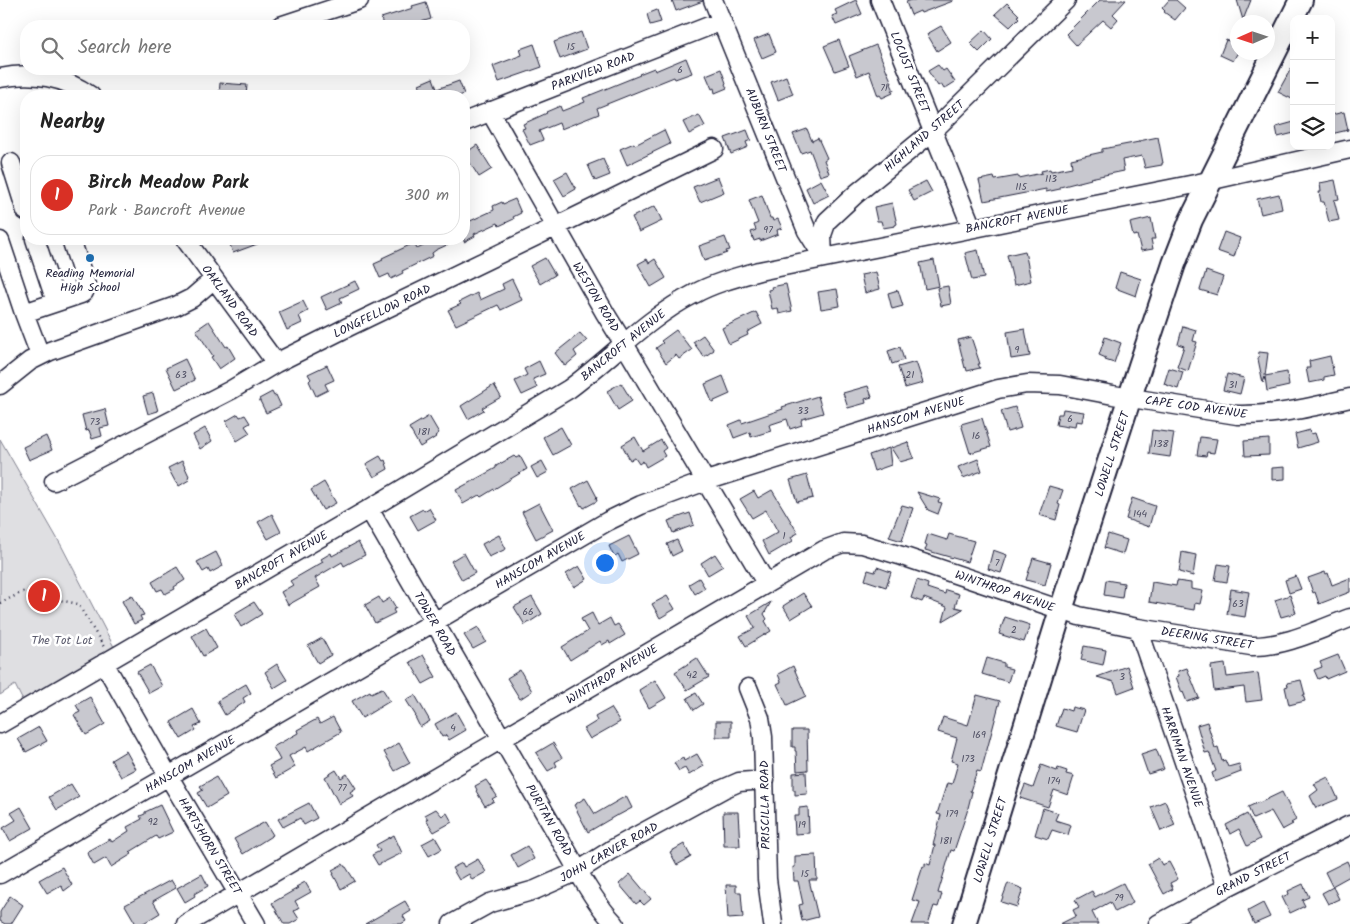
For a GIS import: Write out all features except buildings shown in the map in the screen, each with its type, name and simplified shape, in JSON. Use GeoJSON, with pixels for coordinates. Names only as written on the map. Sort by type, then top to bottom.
{"type":"FeatureCollection","features":[{"type":"Feature","properties":{"kind":"main road","name":"LOWELL STREET"},"geometry":{"type":"LineString","coordinates":[[964,924],[1062,610],[1180,247],[1211,180],[1301,0]]}},
{"type":"Feature","properties":{"kind":"street"},"geometry":{"type":"LineString","coordinates":[[298,20],[359,0]]}},
{"type":"Feature","properties":{"kind":"street","name":"AUBURN STREET"},"geometry":{"type":"LineString","coordinates":[[713,0],[807,231],[823,258]]}},
{"type":"Feature","properties":{"kind":"street","name":"LOCUST STREET"},"geometry":{"type":"LineString","coordinates":[[880,0],[972,228]]}},
{"type":"Feature","properties":{"kind":"street","name":"HIGHLAND STREET"},"geometry":{"type":"LineString","coordinates":[[823,258],[822,240],[824,226],[827,221],[856,194],[933,131],[1066,0]]}},
{"type":"Feature","properties":{"kind":"street","name":"PARKVIEW ROAD"},"geometry":{"type":"LineString","coordinates":[[470,119],[722,21]]}},
{"type":"Feature","properties":{"kind":"street"},"geometry":{"type":"LineString","coordinates":[[0,78],[20,75]]}},
{"type":"Feature","properties":{"kind":"street"},"geometry":{"type":"LineString","coordinates":[[31,75],[69,84],[80,90]]}},
{"type":"Feature","properties":{"kind":"street","name":"WESTON ROAD"},"geometry":{"type":"LineString","coordinates":[[490,111],[555,227],[766,583]]}},
{"type":"Feature","properties":{"kind":"street","name":"BANCROFT AVENUE"},"geometry":{"type":"LineString","coordinates":[[0,724],[369,509],[569,389],[665,310],[706,288],[759,271],[1211,180],[1350,148]]}},
{"type":"Feature","properties":{"kind":"street","name":"LONGFELLOW ROAD"},"geometry":{"type":"LineString","coordinates":[[54,481],[231,390],[276,363],[714,149]]}},
{"type":"Feature","properties":{"kind":"street"},"geometry":{"type":"LineString","coordinates":[[12,163],[20,190]]}},
{"type":"Feature","properties":{"kind":"street"},"geometry":{"type":"LineString","coordinates":[[0,241],[40,356]]}},
{"type":"Feature","properties":{"kind":"street"},"geometry":{"type":"LineString","coordinates":[[37,245],[56,302]]}},
{"type":"Feature","properties":{"kind":"street"},"geometry":{"type":"LineString","coordinates":[[24,313],[82,294],[86,289],[73,245]]}},
{"type":"Feature","properties":{"kind":"street","name":"OAKLAND ROAD"},"geometry":{"type":"LineString","coordinates":[[189,245],[276,363]]}},
{"type":"Feature","properties":{"kind":"street"},"geometry":{"type":"LineString","coordinates":[[0,385],[17,370],[40,356],[62,346],[176,306],[192,298],[214,279]]}},
{"type":"Feature","properties":{"kind":"street","name":"HANSCOM AVENUE"},"geometry":{"type":"LineString","coordinates":[[0,874],[434,621],[608,521],[642,505],[706,481],[998,389],[1018,385],[1060,385],[1130,397]]}},
{"type":"Feature","properties":{"kind":"street","name":"CAPE COD AVENUE"},"geometry":{"type":"LineString","coordinates":[[1130,397],[1229,414],[1254,415],[1283,412],[1350,398]]}},
{"type":"Feature","properties":{"kind":"street","name":"TOWER ROAD"},"geometry":{"type":"LineString","coordinates":[[369,509],[502,739]]}},
{"type":"Feature","properties":{"kind":"street","name":"WINTHROP AVENUE"},"geometry":{"type":"LineString","coordinates":[[186,924],[766,583],[824,550],[842,543],[854,542],[902,556],[1062,610]]}},
{"type":"Feature","properties":{"kind":"street","name":"DEERING STREET"},"geometry":{"type":"LineString","coordinates":[[1062,610],[1079,616],[1138,628],[1251,646],[1263,646],[1294,639],[1350,618]]}},
{"type":"Feature","properties":{"kind":"street","name":"HARRIMAN AVENUE"},"geometry":{"type":"LineString","coordinates":[[1138,628],[1227,887]]}},
{"type":"Feature","properties":{"kind":"street","name":"HARTSHORN STREET"},"geometry":{"type":"LineString","coordinates":[[108,661],[169,777],[256,924]]}},
{"type":"Feature","properties":{"kind":"street","name":"PRISCILLA ROAD"},"geometry":{"type":"LineString","coordinates":[[748,688],[762,727],[767,879],[773,924]]}},
{"type":"Feature","properties":{"kind":"street","name":"PURITAN ROAD"},"geometry":{"type":"LineString","coordinates":[[502,739],[596,901],[615,924]]}},
{"type":"Feature","properties":{"kind":"street","name":"JOHN CARVER ROAD"},"geometry":{"type":"LineString","coordinates":[[452,924],[490,903],[535,890],[578,871],[618,846],[723,789],[739,782],[765,780]]}},
{"type":"Feature","properties":{"kind":"street","name":"GRAND STREET"},"geometry":{"type":"LineString","coordinates":[[1158,924],[1350,825]]}},
{"type":"Feature","properties":{"kind":"path"},"geometry":{"type":"LineString","coordinates":[[0,603],[23,592],[78,604],[108,661]]}},
{"type":"Feature","properties":{"kind":"green space","name":"The Tot Lot"},"geometry":{"type":"Polygon","coordinates":[[[0,439],[61,545],[114,647],[24,703],[15,685],[0,695],[0,439]]]}},
{"type":"Feature","properties":{"kind":"place","name":"Reading Memorial High School"},"geometry":{"type":"Point","coordinates":[90,258]}},
{"type":"Feature","properties":{"kind":"place","name":"Birch Meadow Park"},"geometry":{"type":"Point","coordinates":[44,596]}}]}
